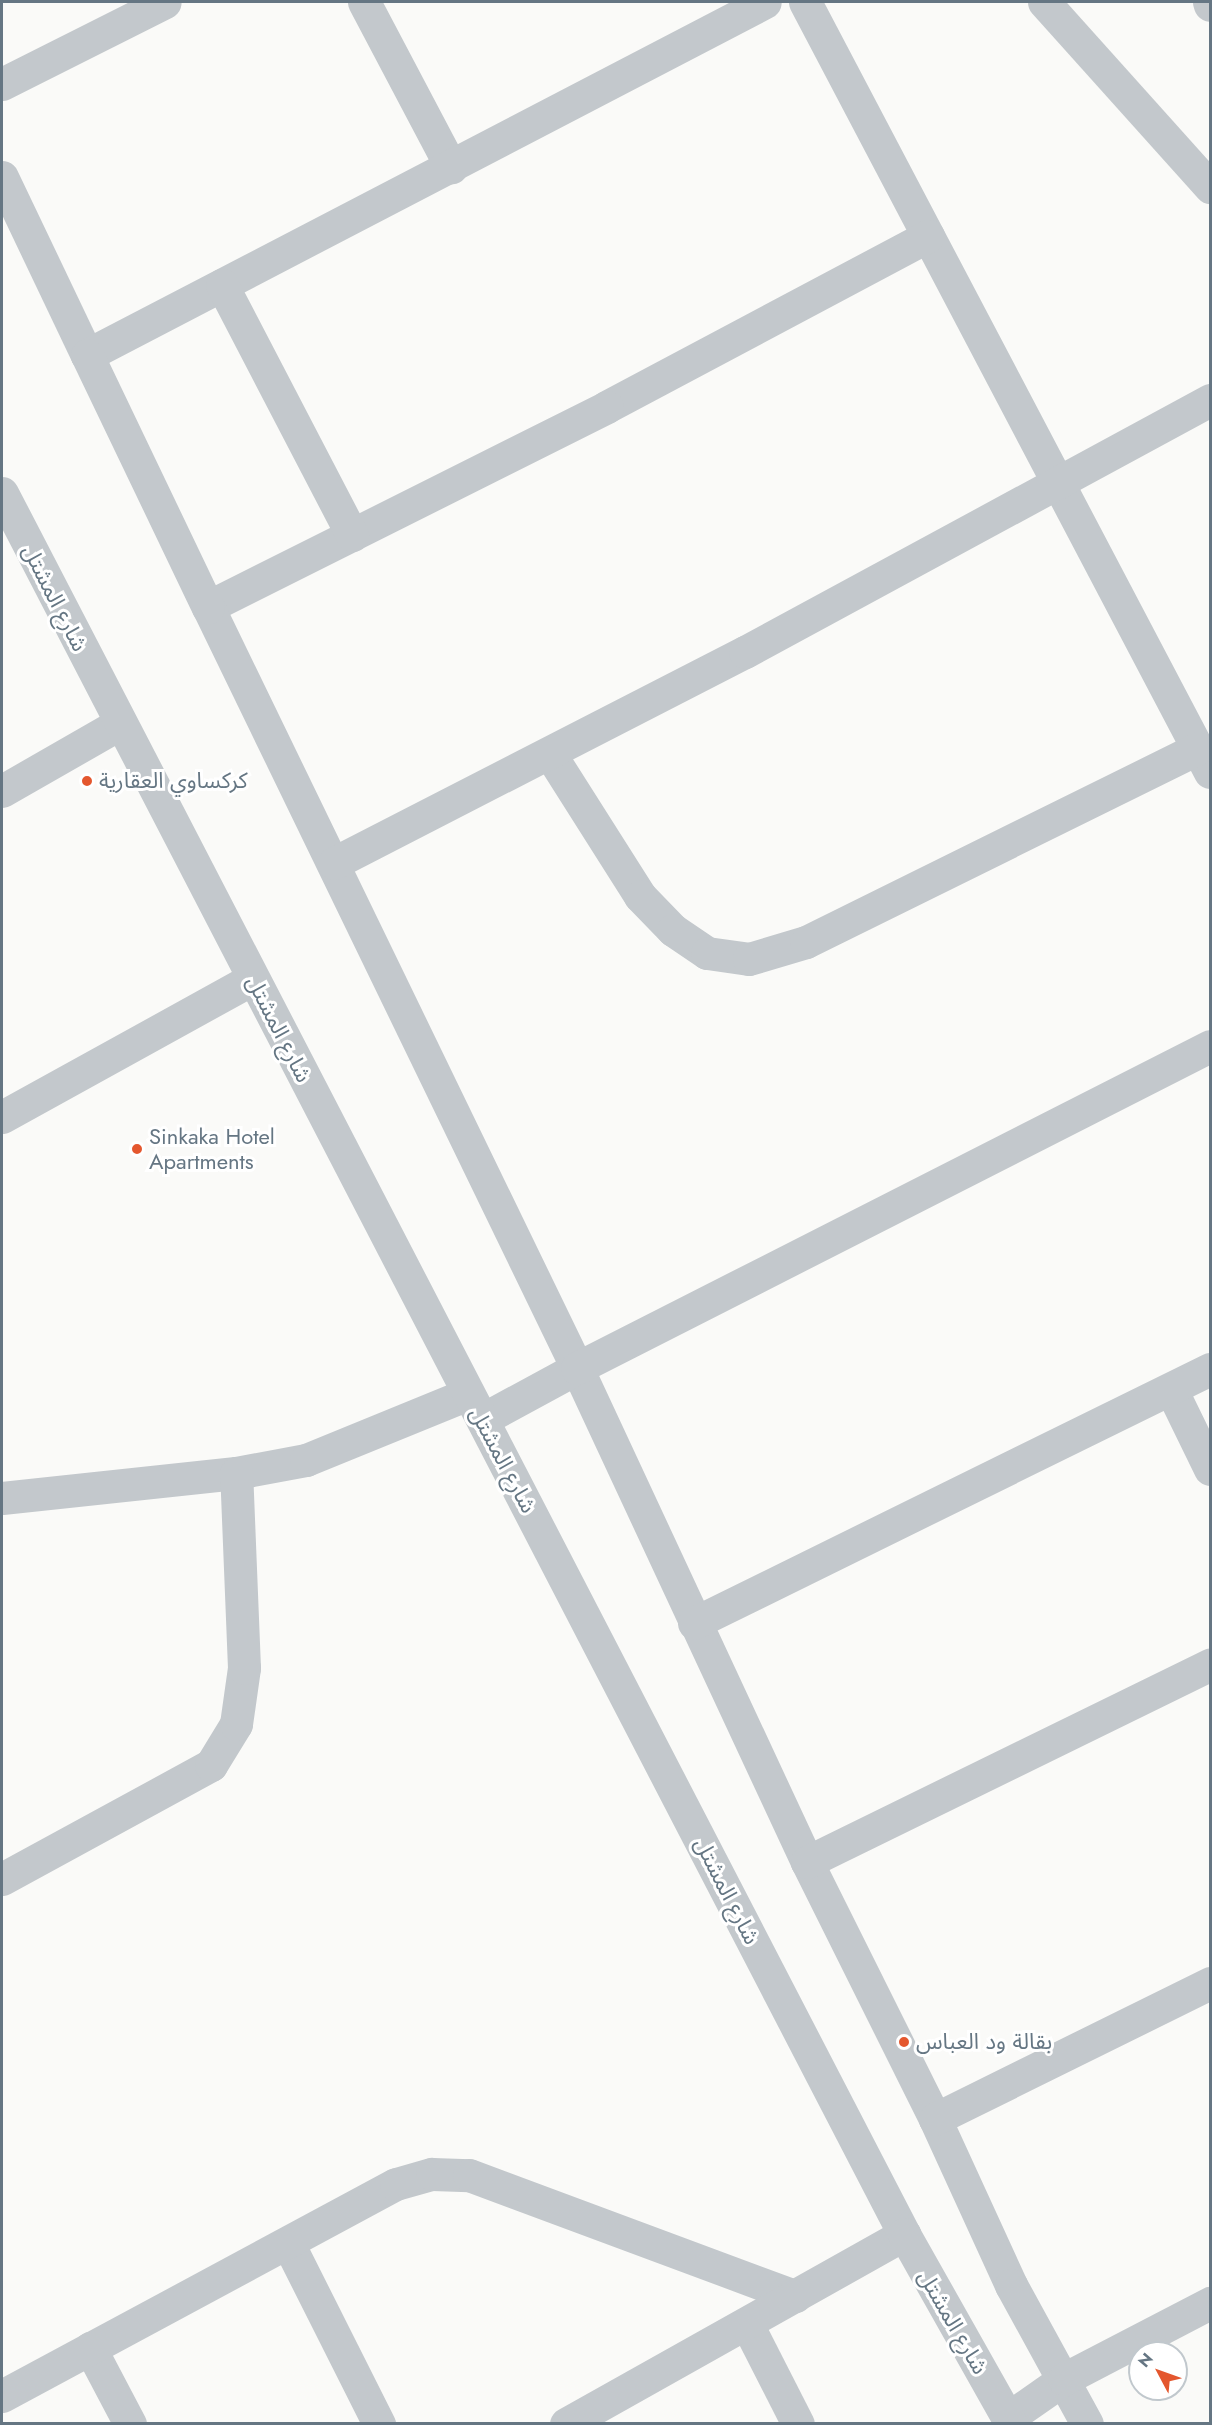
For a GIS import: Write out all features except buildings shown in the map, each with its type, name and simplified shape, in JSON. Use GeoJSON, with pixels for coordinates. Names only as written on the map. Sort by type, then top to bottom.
{"type":"FeatureCollection","features":[{"type":"Feature","properties":{"kind":"street"},"geometry":{"type":"LineString","coordinates":[[2,84],[165,2]]}},
{"type":"Feature","properties":{"kind":"street"},"geometry":{"type":"LineString","coordinates":[[364,2],[451,167]]}},
{"type":"Feature","properties":{"kind":"street"},"geometry":{"type":"LineString","coordinates":[[87,355],[765,2]]}},
{"type":"Feature","properties":{"kind":"street"},"geometry":{"type":"LineString","coordinates":[[550,753],[640,896],[673,930],[707,953],[749,959],[806,942],[1204,760],[805,2]]}},
{"type":"Feature","properties":{"kind":"street"},"geometry":{"type":"LineString","coordinates":[[1044,2],[1210,187]]}},
{"type":"Feature","properties":{"kind":"street"},"geometry":{"type":"LineString","coordinates":[[2,177],[208,608],[334,863],[577,1368],[807,1862],[935,2119],[1011,2284],[1087,2424]]}},
{"type":"Feature","properties":{"kind":"street"},"geometry":{"type":"LineString","coordinates":[[208,608],[607,407],[928,236]]}},
{"type":"Feature","properties":{"kind":"street"},"geometry":{"type":"LineString","coordinates":[[222,285],[352,535]]}},
{"type":"Feature","properties":{"kind":"street"},"geometry":{"type":"LineString","coordinates":[[334,863],[550,753],[1059,483],[1210,400]]}},
{"type":"Feature","properties":{"kind":"street","name":"شارع المشتل"},"geometry":{"type":"LineString","coordinates":[[2,493],[119,724],[904,2234],[1010,2421]]}},
{"type":"Feature","properties":{"kind":"street"},"geometry":{"type":"LineString","coordinates":[[2,791],[119,724]]}},
{"type":"Feature","properties":{"kind":"street"},"geometry":{"type":"LineString","coordinates":[[2,1117],[252,979]]}},
{"type":"Feature","properties":{"kind":"street"},"geometry":{"type":"LineString","coordinates":[[2,1498],[236,1473],[306,1460],[475,1407],[577,1368],[1210,1046]]}},
{"type":"Feature","properties":{"kind":"street"},"geometry":{"type":"LineString","coordinates":[[694,1623],[1210,1369]]}},
{"type":"Feature","properties":{"kind":"street"},"geometry":{"type":"LineString","coordinates":[[1171,1389],[1210,1469]]}},
{"type":"Feature","properties":{"kind":"street"},"geometry":{"type":"LineString","coordinates":[[2,1879],[211,1765],[236,1724],[244,1668],[236,1473]]}},
{"type":"Feature","properties":{"kind":"street"},"geometry":{"type":"LineString","coordinates":[[807,1862],[1210,1665]]}},
{"type":"Feature","properties":{"kind":"street"},"geometry":{"type":"LineString","coordinates":[[935,2119],[1210,1983]]}},
{"type":"Feature","properties":{"kind":"street"},"geometry":{"type":"LineString","coordinates":[[2,2396],[396,2184],[432,2174],[469,2175],[795,2296]]}},
{"type":"Feature","properties":{"kind":"street"},"geometry":{"type":"LineString","coordinates":[[566,2424],[904,2234]]}},
{"type":"Feature","properties":{"kind":"street"},"geometry":{"type":"LineString","coordinates":[[288,2243],[379,2424]]}},
{"type":"Feature","properties":{"kind":"street"},"geometry":{"type":"LineString","coordinates":[[1010,2421],[1064,2379],[1210,2303]]}},
{"type":"Feature","properties":{"kind":"street"},"geometry":{"type":"LineString","coordinates":[[747,2324],[798,2424]]}},
{"type":"Feature","properties":{"kind":"street"},"geometry":{"type":"LineString","coordinates":[[90,2348],[130,2424]]}},
{"type":"Feature","properties":{"kind":"place","name":"كركساوي العقارية"},"geometry":{"type":"Point","coordinates":[87,781]}},
{"type":"Feature","properties":{"kind":"place","name":"Sinkaka Hotel Apartments"},"geometry":{"type":"Point","coordinates":[137,1149]}},
{"type":"Feature","properties":{"kind":"place","name":"بقالة ود العباس"},"geometry":{"type":"Point","coordinates":[904,2042]}}]}
